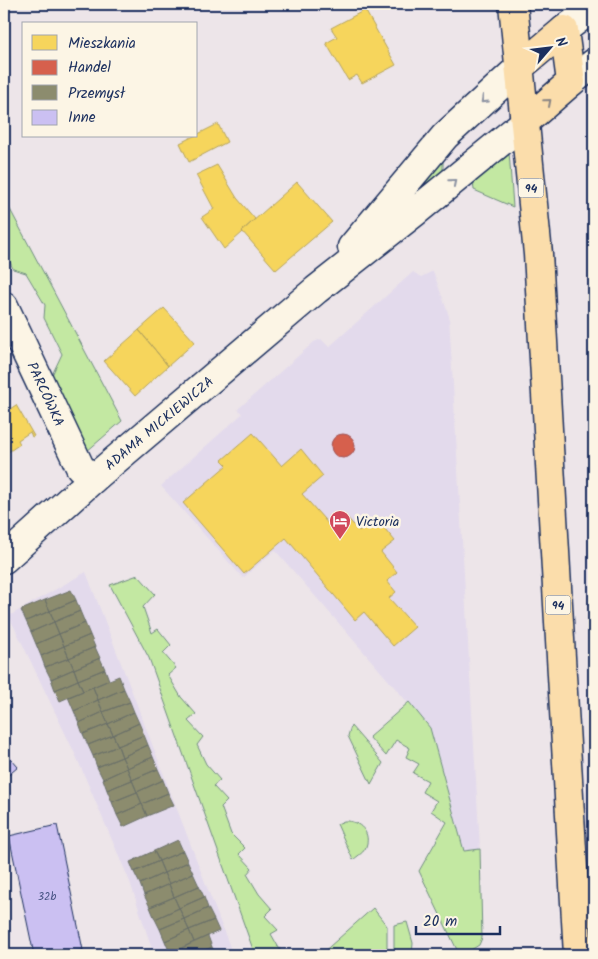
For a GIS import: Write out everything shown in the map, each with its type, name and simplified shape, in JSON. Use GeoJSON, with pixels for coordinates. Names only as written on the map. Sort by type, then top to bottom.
{"type":"FeatureCollection","features":[{"type":"Feature","properties":{"kind":"main road","name":"94"},"geometry":{"type":"LineString","coordinates":[[513,4],[539,264],[578,955]]}},
{"type":"Feature","properties":{"kind":"main road"},"geometry":{"type":"LineString","coordinates":[[520,67],[564,30]]}},
{"type":"Feature","properties":{"kind":"main road"},"geometry":{"type":"LineString","coordinates":[[525,122],[571,82],[564,30]]}},
{"type":"Feature","properties":{"kind":"street"},"geometry":{"type":"LineString","coordinates":[[564,30],[594,7]]}},
{"type":"Feature","properties":{"kind":"street"},"geometry":{"type":"LineString","coordinates":[[571,82],[594,63]]}},
{"type":"Feature","properties":{"kind":"street","name":"ADAMA MICKIEWICZA"},"geometry":{"type":"LineString","coordinates":[[316,290],[446,136],[520,67]]}},
{"type":"Feature","properties":{"kind":"street","name":"ADAMA MICKIEWICZA"},"geometry":{"type":"LineString","coordinates":[[4,559],[93,479],[316,290],[525,122]]}},
{"type":"Feature","properties":{"kind":"street","name":"PARCÓWKA"},"geometry":{"type":"LineString","coordinates":[[4,306],[80,467],[93,479]]}},
{"type":"Feature","properties":{"kind":"shaded area"},"geometry":{"type":"Polygon","coordinates":[[[433,271],[449,316],[480,849],[464,851],[430,728],[275,550],[243,578],[161,486],[242,414],[238,409],[314,342],[321,339],[329,347],[413,272],[421,277],[433,271]]]}},
{"type":"Feature","properties":{"kind":"shaded area"},"geometry":{"type":"Polygon","coordinates":[[[86,572],[233,955],[154,955],[130,882],[76,756],[9,616],[86,572]]]}},
{"type":"Feature","properties":{"kind":"green space"},"geometry":{"type":"Polygon","coordinates":[[[509,151],[513,207],[474,190],[473,181],[509,151]]]}},
{"type":"Feature","properties":{"kind":"green space"},"geometry":{"type":"Polygon","coordinates":[[[440,154],[443,162],[443,171],[419,191],[415,192],[440,154]]]}},
{"type":"Feature","properties":{"kind":"green space"},"geometry":{"type":"Polygon","coordinates":[[[4,198],[122,421],[86,452],[52,375],[62,354],[44,318],[45,305],[26,273],[13,269],[4,248],[4,198]]]}},
{"type":"Feature","properties":{"kind":"green space"},"geometry":{"type":"Polygon","coordinates":[[[138,575],[155,594],[143,607],[152,633],[158,629],[171,645],[163,653],[176,668],[168,675],[181,697],[196,714],[188,721],[203,737],[197,745],[206,764],[220,780],[213,786],[227,801],[221,807],[231,834],[245,848],[239,854],[252,868],[247,874],[259,894],[272,909],[265,916],[278,930],[271,934],[283,955],[255,955],[149,658],[110,585],[138,575]]]}},
{"type":"Feature","properties":{"kind":"green space"},"geometry":{"type":"Polygon","coordinates":[[[409,702],[430,728],[464,851],[480,849],[482,938],[479,945],[463,955],[459,954],[419,871],[447,822],[431,811],[437,801],[422,792],[428,781],[413,773],[419,764],[406,757],[410,748],[396,740],[386,756],[369,737],[409,702]]]}},
{"type":"Feature","properties":{"kind":"green space"},"geometry":{"type":"Polygon","coordinates":[[[351,726],[383,763],[371,784],[348,736],[351,726]]]}},
{"type":"Feature","properties":{"kind":"green space"},"geometry":{"type":"Polygon","coordinates":[[[350,821],[359,825],[366,833],[367,843],[365,849],[353,860],[337,824],[350,821]]]}},
{"type":"Feature","properties":{"kind":"green space"},"geometry":{"type":"Polygon","coordinates":[[[373,908],[387,926],[387,955],[320,955],[373,908]]]}},
{"type":"Feature","properties":{"kind":"green space"},"geometry":{"type":"Polygon","coordinates":[[[407,922],[413,943],[412,955],[394,955],[394,925],[407,922]]]}},
{"type":"Feature","properties":{"kind":"building: Mieszkania"},"geometry":{"type":"Polygon","coordinates":[[[365,10],[396,65],[362,83],[357,75],[348,80],[326,43],[337,37],[331,28],[365,10]]]}},
{"type":"Feature","properties":{"kind":"building: Mieszkania"},"geometry":{"type":"Polygon","coordinates":[[[218,124],[227,142],[189,162],[180,143],[190,138],[198,138],[198,134],[218,124]]]}},
{"type":"Feature","properties":{"kind":"building: Mieszkania"},"geometry":{"type":"Polygon","coordinates":[[[217,165],[237,198],[255,219],[224,249],[202,217],[214,209],[196,175],[217,165]]]}},
{"type":"Feature","properties":{"kind":"building: Mieszkania"},"geometry":{"type":"Polygon","coordinates":[[[297,182],[332,222],[276,270],[242,231],[297,182]]]}},
{"type":"Feature","properties":{"kind":"building: Mieszkania"},"geometry":{"type":"Polygon","coordinates":[[[164,308],[195,342],[168,366],[139,330],[164,308]]]}},
{"type":"Feature","properties":{"kind":"building: Mieszkania"},"geometry":{"type":"Polygon","coordinates":[[[139,330],[168,366],[135,396],[104,361],[139,330]]]}},
{"type":"Feature","properties":{"kind":"building: Mieszkania"},"geometry":{"type":"Polygon","coordinates":[[[16,405],[34,436],[32,437],[30,432],[18,440],[20,444],[4,455],[4,413],[16,405]]]}},
{"type":"Feature","properties":{"kind":"building: Mieszkania","name":"Victoria"},"geometry":{"type":"Polygon","coordinates":[[[253,433],[282,466],[301,449],[323,476],[302,494],[331,527],[345,515],[359,531],[375,517],[395,541],[381,552],[397,572],[387,581],[396,592],[389,598],[415,627],[393,646],[364,612],[355,620],[286,538],[244,574],[183,503],[227,465],[222,460],[253,433]]]}},
{"type":"Feature","properties":{"kind":"building: Handel"},"geometry":{"type":"Polygon","coordinates":[[[338,434],[348,434],[355,441],[355,451],[348,458],[338,458],[331,451],[331,441],[338,434]]]}},
{"type":"Feature","properties":{"kind":"building: Przemysł"},"geometry":{"type":"Polygon","coordinates":[[[71,590],[76,600],[50,611],[45,600],[71,590]]]}},
{"type":"Feature","properties":{"kind":"building: Przemysł"},"geometry":{"type":"Polygon","coordinates":[[[45,600],[50,611],[26,621],[21,610],[45,600]]]}},
{"type":"Feature","properties":{"kind":"building: Przemysł"},"geometry":{"type":"Polygon","coordinates":[[[76,600],[80,611],[54,622],[50,611],[76,600]]]}},
{"type":"Feature","properties":{"kind":"building: Przemysł"},"geometry":{"type":"Polygon","coordinates":[[[50,611],[54,622],[31,632],[26,621],[50,611]]]}},
{"type":"Feature","properties":{"kind":"building: Przemysł"},"geometry":{"type":"Polygon","coordinates":[[[80,611],[85,623],[59,634],[54,622],[80,611]]]}},
{"type":"Feature","properties":{"kind":"building: Przemysł"},"geometry":{"type":"Polygon","coordinates":[[[54,622],[59,634],[36,644],[31,632],[54,622]]]}},
{"type":"Feature","properties":{"kind":"building: Przemysł"},"geometry":{"type":"Polygon","coordinates":[[[85,623],[90,635],[64,646],[59,634],[85,623]]]}},
{"type":"Feature","properties":{"kind":"building: Przemysł"},"geometry":{"type":"Polygon","coordinates":[[[59,634],[64,646],[41,656],[36,644],[59,634]]]}},
{"type":"Feature","properties":{"kind":"building: Przemysł"},"geometry":{"type":"Polygon","coordinates":[[[90,635],[95,647],[69,658],[64,646],[90,635]]]}},
{"type":"Feature","properties":{"kind":"building: Przemysł"},"geometry":{"type":"Polygon","coordinates":[[[64,646],[69,658],[45,667],[41,656],[64,646]]]}},
{"type":"Feature","properties":{"kind":"building: Przemysł"},"geometry":{"type":"Polygon","coordinates":[[[95,647],[100,658],[74,669],[69,658],[95,647]]]}},
{"type":"Feature","properties":{"kind":"building: Przemysł"},"geometry":{"type":"Polygon","coordinates":[[[69,658],[74,669],[51,679],[45,667],[69,658]]]}},
{"type":"Feature","properties":{"kind":"building: Przemysł"},"geometry":{"type":"Polygon","coordinates":[[[100,658],[105,669],[78,680],[74,669],[100,658]]]}},
{"type":"Feature","properties":{"kind":"building: Przemysł"},"geometry":{"type":"Polygon","coordinates":[[[74,669],[78,680],[55,690],[51,679],[74,669]]]}},
{"type":"Feature","properties":{"kind":"building: Przemysł"},"geometry":{"type":"Polygon","coordinates":[[[105,669],[109,680],[83,691],[78,680],[105,669]]]}},
{"type":"Feature","properties":{"kind":"building: Przemysł"},"geometry":{"type":"Polygon","coordinates":[[[119,676],[124,689],[98,700],[93,687],[119,676]]]}},
{"type":"Feature","properties":{"kind":"building: Przemysł"},"geometry":{"type":"Polygon","coordinates":[[[78,680],[83,691],[60,701],[55,690],[78,680]]]}},
{"type":"Feature","properties":{"kind":"building: Przemysł"},"geometry":{"type":"Polygon","coordinates":[[[93,687],[98,700],[74,711],[68,697],[93,687]]]}},
{"type":"Feature","properties":{"kind":"building: Przemysł"},"geometry":{"type":"Polygon","coordinates":[[[124,689],[130,702],[103,712],[98,700],[124,689]]]}},
{"type":"Feature","properties":{"kind":"building: Przemysł"},"geometry":{"type":"Polygon","coordinates":[[[98,700],[103,712],[79,723],[74,711],[98,700]]]}},
{"type":"Feature","properties":{"kind":"building: Przemysł"},"geometry":{"type":"Polygon","coordinates":[[[130,702],[134,712],[108,724],[103,712],[130,702]]]}},
{"type":"Feature","properties":{"kind":"building: Przemysł"},"geometry":{"type":"Polygon","coordinates":[[[103,712],[108,724],[83,734],[79,723],[103,712]]]}},
{"type":"Feature","properties":{"kind":"building: Przemysł"},"geometry":{"type":"Polygon","coordinates":[[[134,712],[139,723],[113,735],[108,724],[134,712]]]}},
{"type":"Feature","properties":{"kind":"building: Przemysł"},"geometry":{"type":"Polygon","coordinates":[[[139,723],[144,735],[118,746],[113,735],[139,723]]]}},
{"type":"Feature","properties":{"kind":"building: Przemysł"},"geometry":{"type":"Polygon","coordinates":[[[108,724],[113,735],[88,745],[83,734],[108,724]]]}},
{"type":"Feature","properties":{"kind":"building: Przemysł"},"geometry":{"type":"Polygon","coordinates":[[[113,735],[118,746],[93,756],[88,745],[113,735]]]}},
{"type":"Feature","properties":{"kind":"building: Przemysł"},"geometry":{"type":"Polygon","coordinates":[[[144,735],[148,745],[122,757],[118,746],[144,735]]]}},
{"type":"Feature","properties":{"kind":"building: Przemysł"},"geometry":{"type":"Polygon","coordinates":[[[148,745],[153,757],[127,768],[122,757],[148,745]]]}},
{"type":"Feature","properties":{"kind":"building: Przemysł"},"geometry":{"type":"Polygon","coordinates":[[[118,746],[122,757],[97,767],[93,756],[118,746]]]}},
{"type":"Feature","properties":{"kind":"building: Przemysł"},"geometry":{"type":"Polygon","coordinates":[[[122,757],[127,768],[103,779],[97,767],[122,757]]]}},
{"type":"Feature","properties":{"kind":"building: Przemysł"},"geometry":{"type":"Polygon","coordinates":[[[153,757],[158,769],[132,780],[127,768],[153,757]]]}},
{"type":"Feature","properties":{"kind":"building: Przemysł"},"geometry":{"type":"Polygon","coordinates":[[[127,768],[132,780],[107,790],[103,779],[127,768]]]}},
{"type":"Feature","properties":{"kind":"building: Przemysł"},"geometry":{"type":"Polygon","coordinates":[[[158,769],[163,780],[137,792],[132,780],[158,769]]]}},
{"type":"Feature","properties":{"kind":"building: Przemysł"},"geometry":{"type":"Polygon","coordinates":[[[132,780],[137,792],[112,802],[107,790],[132,780]]]}},
{"type":"Feature","properties":{"kind":"building: Przemysł"},"geometry":{"type":"Polygon","coordinates":[[[163,780],[168,793],[142,804],[137,792],[163,780]]]}},
{"type":"Feature","properties":{"kind":"building: Przemysł"},"geometry":{"type":"Polygon","coordinates":[[[137,792],[142,804],[117,815],[112,802],[137,792]]]}},
{"type":"Feature","properties":{"kind":"building: Przemysł"},"geometry":{"type":"Polygon","coordinates":[[[168,793],[174,805],[147,816],[142,804],[168,793]]]}},
{"type":"Feature","properties":{"kind":"building: Przemysł"},"geometry":{"type":"Polygon","coordinates":[[[142,804],[147,816],[123,827],[117,815],[142,804]]]}},
{"type":"Feature","properties":{"kind":"building: Przemysł"},"geometry":{"type":"Polygon","coordinates":[[[178,840],[183,851],[159,861],[154,851],[178,840]]]}},
{"type":"Feature","properties":{"kind":"building: Przemysł"},"geometry":{"type":"Polygon","coordinates":[[[154,851],[159,861],[134,872],[130,862],[154,851]]]}},
{"type":"Feature","properties":{"kind":"building: Przemysł"},"geometry":{"type":"Polygon","coordinates":[[[183,851],[188,862],[164,873],[159,861],[183,851]]]}},
{"type":"Feature","properties":{"kind":"building: Przemysł"},"geometry":{"type":"Polygon","coordinates":[[[159,861],[164,873],[140,884],[134,872],[159,861]]]}},
{"type":"Feature","properties":{"kind":"building: Przemysł"},"geometry":{"type":"Polygon","coordinates":[[[188,862],[193,873],[169,884],[164,873],[188,862]]]}},
{"type":"Feature","properties":{"kind":"building: Przemysł"},"geometry":{"type":"Polygon","coordinates":[[[164,873],[169,884],[144,895],[140,884],[164,873]]]}},
{"type":"Feature","properties":{"kind":"building: Przemysł"},"geometry":{"type":"Polygon","coordinates":[[[193,873],[199,886],[174,897],[169,884],[193,873]]]}},
{"type":"Feature","properties":{"kind":"building: Przemysł"},"geometry":{"type":"Polygon","coordinates":[[[169,884],[174,897],[150,907],[144,895],[169,884]]]}},
{"type":"Feature","properties":{"kind":"building: Przemysł"},"geometry":{"type":"Polygon","coordinates":[[[199,886],[204,897],[179,908],[174,897],[199,886]]]}},
{"type":"Feature","properties":{"kind":"building: Przemysł"},"geometry":{"type":"Polygon","coordinates":[[[174,897],[179,908],[155,919],[150,907],[174,897]]]}},
{"type":"Feature","properties":{"kind":"building: Przemysł"},"geometry":{"type":"Polygon","coordinates":[[[204,897],[208,908],[184,919],[179,908],[204,897]]]}},
{"type":"Feature","properties":{"kind":"building: Przemysł"},"geometry":{"type":"Polygon","coordinates":[[[179,908],[184,919],[160,929],[155,919],[179,908]]]}},
{"type":"Feature","properties":{"kind":"building: Przemysł"},"geometry":{"type":"Polygon","coordinates":[[[208,908],[214,920],[189,930],[184,919],[208,908]]]}},
{"type":"Feature","properties":{"kind":"building: Przemysł"},"geometry":{"type":"Polygon","coordinates":[[[184,919],[189,930],[165,941],[160,929],[184,919]]]}},
{"type":"Feature","properties":{"kind":"building: Przemysł"},"geometry":{"type":"Polygon","coordinates":[[[214,920],[219,931],[194,942],[189,930],[214,920]]]}},
{"type":"Feature","properties":{"kind":"building: Przemysł"},"geometry":{"type":"Polygon","coordinates":[[[189,930],[194,942],[170,953],[165,941],[189,930]]]}},
{"type":"Feature","properties":{"kind":"building: Przemysł"},"geometry":{"type":"Polygon","coordinates":[[[208,936],[212,947],[193,955],[185,955],[182,948],[208,936]]]}},
{"type":"Feature","properties":{"kind":"building: Przemysł"},"geometry":{"type":"Polygon","coordinates":[[[212,947],[216,955],[193,955],[212,947]]]}},
{"type":"Feature","properties":{"kind":"building: Przemysł"},"geometry":{"type":"Polygon","coordinates":[[[182,948],[185,955],[164,955],[170,953],[182,948]]]}},
{"type":"Feature","properties":{"kind":"building: Inne"},"geometry":{"type":"Polygon","coordinates":[[[4,751],[18,767],[4,779],[4,751]]]}},
{"type":"Feature","properties":{"kind":"building: Inne"},"geometry":{"type":"Polygon","coordinates":[[[57,825],[83,950],[56,955],[34,955],[9,836],[57,825]]]}},
{"type":"Feature","properties":{"kind":"place","name":"Victoria"},"geometry":{"type":"Point","coordinates":[340,540]}}]}
